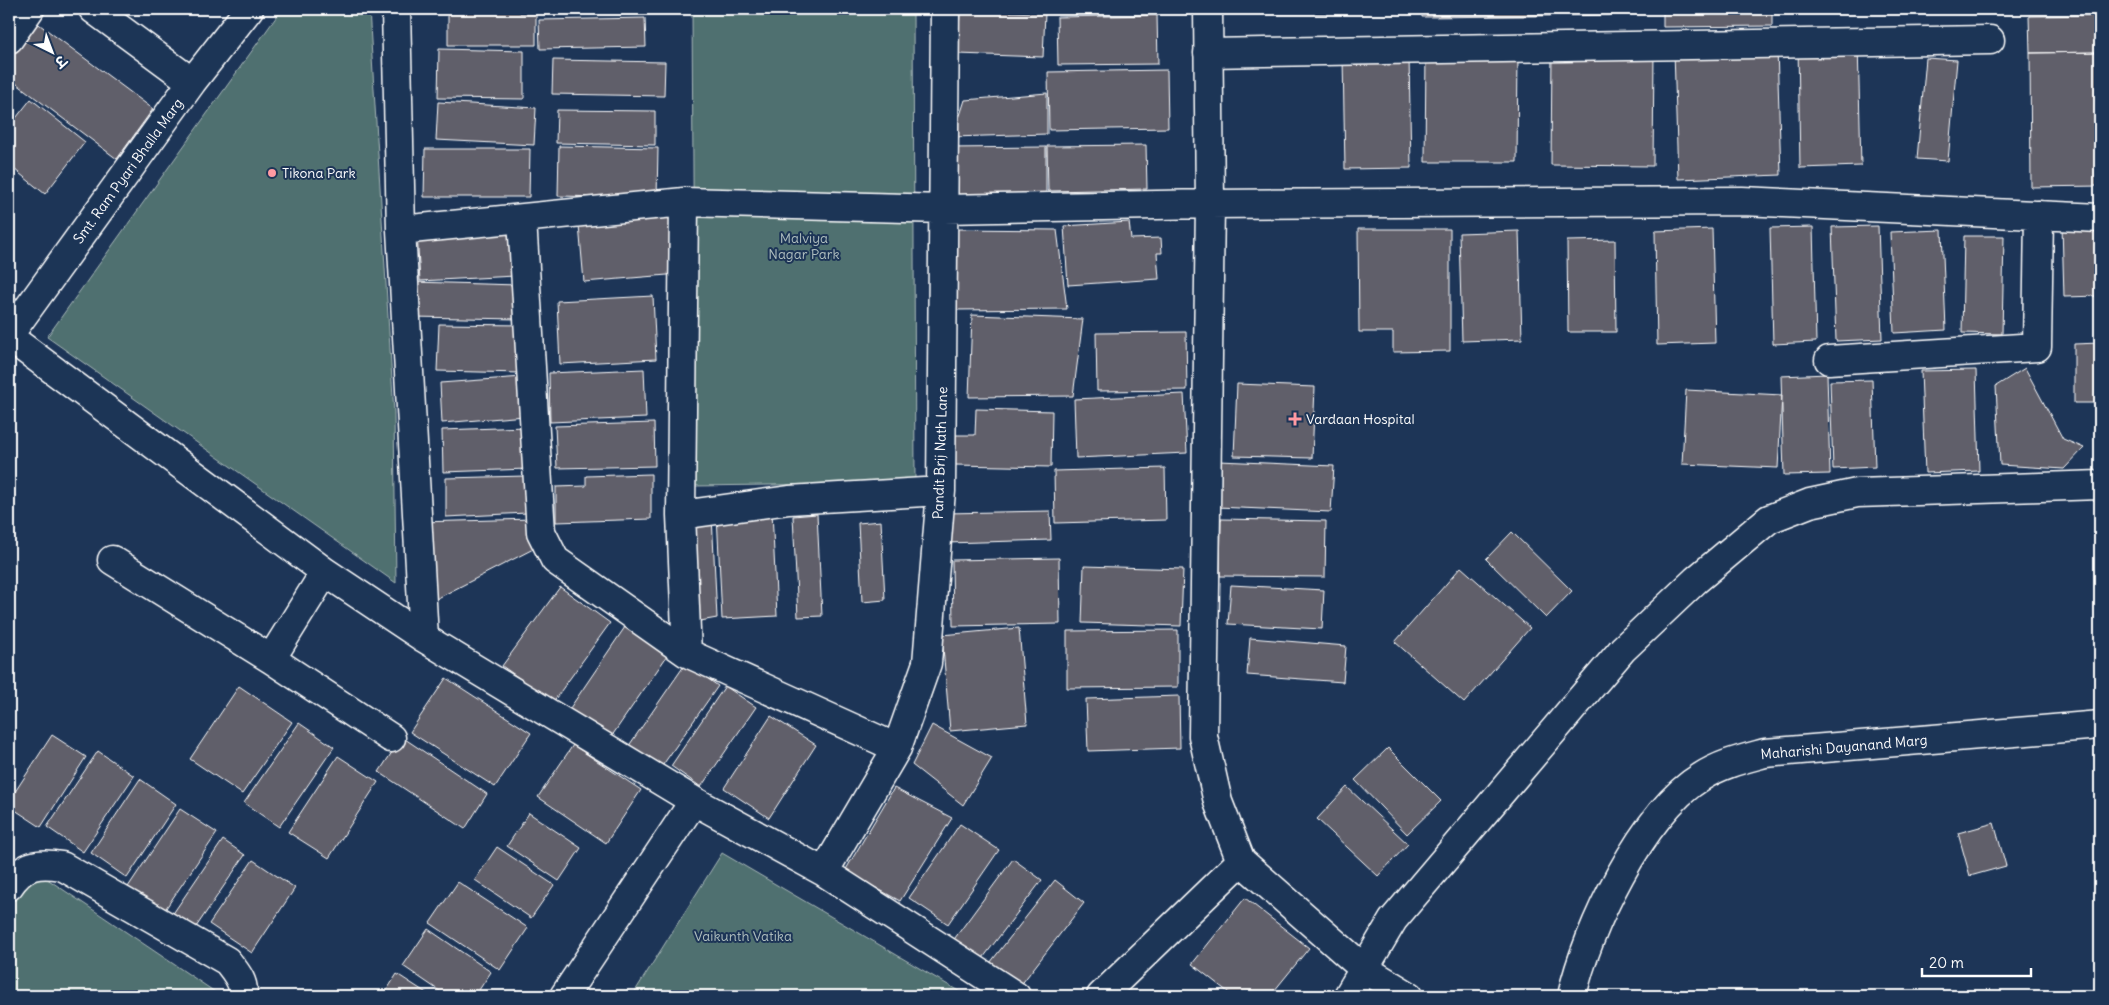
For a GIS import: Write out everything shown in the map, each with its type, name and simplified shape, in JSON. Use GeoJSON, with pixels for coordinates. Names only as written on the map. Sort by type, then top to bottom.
{"type":"FeatureCollection","features":[{"type":"Feature","properties":{"kind":"street"},"geometry":{"type":"LineString","coordinates":[[9,39],[30,9]]}},
{"type":"Feature","properties":{"kind":"street"},"geometry":{"type":"LineString","coordinates":[[93,9],[192,82]]}},
{"type":"Feature","properties":{"kind":"street","name":"Smt. Ram Pyari Bhalla Marg"},"geometry":{"type":"LineString","coordinates":[[9,336],[192,82],[249,9]]}},
{"type":"Feature","properties":{"kind":"street"},"geometry":{"type":"LineString","coordinates":[[396,9],[401,230],[424,638]]}},
{"type":"Feature","properties":{"kind":"street","name":"Pandit Brij Nath Lane"},"geometry":{"type":"LineString","coordinates":[[824,872],[897,748],[927,663],[941,491],[945,9]]}},
{"type":"Feature","properties":{"kind":"street"},"geometry":{"type":"LineString","coordinates":[[1208,9],[1210,204],[1203,736],[1218,802],[1242,861],[1363,968],[1409,996]]}},
{"type":"Feature","properties":{"kind":"street"},"geometry":{"type":"LineString","coordinates":[[1208,54],[1990,40]]}},
{"type":"Feature","properties":{"kind":"street"},"geometry":{"type":"LineString","coordinates":[[401,230],[684,202],[944,210],[1210,204],[1742,200],[2100,218]]}},
{"type":"Feature","properties":{"kind":"street"},"geometry":{"type":"LineString","coordinates":[[684,202],[681,515],[687,653]]}},
{"type":"Feature","properties":{"kind":"street"},"geometry":{"type":"LineString","coordinates":[[1829,360],[2037,347],[2039,215]]}},
{"type":"Feature","properties":{"kind":"street"},"geometry":{"type":"LineString","coordinates":[[522,219],[541,532],[555,560],[687,653],[897,748]]}},
{"type":"Feature","properties":{"kind":"street"},"geometry":{"type":"LineString","coordinates":[[9,336],[326,572],[424,638],[694,801],[824,872],[1016,996]]}},
{"type":"Feature","properties":{"kind":"street"},"geometry":{"type":"LineString","coordinates":[[1348,996],[1393,920],[1623,649],[1696,580],[1769,519],[1810,503],[1857,493],[2100,485]]}},
{"type":"Feature","properties":{"kind":"street"},"geometry":{"type":"LineString","coordinates":[[681,515],[789,500],[941,491]]}},
{"type":"Feature","properties":{"kind":"street"},"geometry":{"type":"LineString","coordinates":[[112,560],[391,738]]}},
{"type":"Feature","properties":{"kind":"street"},"geometry":{"type":"LineString","coordinates":[[271,660],[326,572]]}},
{"type":"Feature","properties":{"kind":"street","name":"Maharishi Dayanand Marg"},"geometry":{"type":"LineString","coordinates":[[1572,996],[1577,975],[1608,898],[1648,828],[1671,801],[1700,777],[1730,762],[1765,752],[2100,725]]}},
{"type":"Feature","properties":{"kind":"street"},"geometry":{"type":"LineString","coordinates":[[564,996],[694,801]]}},
{"type":"Feature","properties":{"kind":"street"},"geometry":{"type":"LineString","coordinates":[[1100,996],[1242,861]]}},
{"type":"Feature","properties":{"kind":"street"},"geometry":{"type":"LineString","coordinates":[[9,886],[26,868],[42,863],[62,866],[227,960],[239,977],[244,990],[242,996]]}},
{"type":"Feature","properties":{"kind":"green space","name":"Tikona Park"},"geometry":{"type":"Polygon","coordinates":[[[282,9],[369,9],[394,413],[396,583],[47,337],[282,9]]]}},
{"type":"Feature","properties":{"kind":"green space","name":"Malviya Nagar Park"},"geometry":{"type":"Polygon","coordinates":[[[692,9],[913,9],[915,483],[695,486],[692,9]]]}},
{"type":"Feature","properties":{"kind":"green space","name":"Vaikunth Vatika"},"geometry":{"type":"Polygon","coordinates":[[[722,853],[967,996],[632,996],[722,853]]]}},
{"type":"Feature","properties":{"kind":"green space"},"geometry":{"type":"Polygon","coordinates":[[[31,868],[221,996],[9,996],[9,905],[31,868]]]}},
{"type":"Feature","properties":{"kind":"building"},"geometry":{"type":"Polygon","coordinates":[[[448,9],[519,9],[520,13],[536,13],[536,45],[448,45],[448,9]]]}},
{"type":"Feature","properties":{"kind":"building"},"geometry":{"type":"Polygon","coordinates":[[[1060,9],[1156,9],[1156,11],[1061,12],[1060,9]]]}},
{"type":"Feature","properties":{"kind":"building"},"geometry":{"type":"Polygon","coordinates":[[[1224,9],[1344,9],[1344,13],[1224,14],[1224,9]]]}},
{"type":"Feature","properties":{"kind":"building"},"geometry":{"type":"Polygon","coordinates":[[[1422,9],[1610,9],[1610,15],[1422,17],[1422,9]]]}},
{"type":"Feature","properties":{"kind":"building"},"geometry":{"type":"Polygon","coordinates":[[[1663,9],[1772,9],[1772,26],[1663,27],[1663,9]]]}},
{"type":"Feature","properties":{"kind":"building"},"geometry":{"type":"Polygon","coordinates":[[[960,11],[1045,13],[1043,57],[958,54],[960,11]]]}},
{"type":"Feature","properties":{"kind":"building"},"geometry":{"type":"Polygon","coordinates":[[[1157,15],[1158,64],[1058,65],[1057,17],[1157,15]]]}},
{"type":"Feature","properties":{"kind":"building"},"geometry":{"type":"Polygon","coordinates":[[[2100,15],[2100,52],[2030,53],[2029,16],[2100,15]]]}},
{"type":"Feature","properties":{"kind":"building"},"geometry":{"type":"Polygon","coordinates":[[[645,18],[646,47],[540,49],[539,20],[645,18]]]}},
{"type":"Feature","properties":{"kind":"building"},"geometry":{"type":"Polygon","coordinates":[[[32,19],[153,109],[117,159],[9,78],[9,51],[32,19]]]}},
{"type":"Feature","properties":{"kind":"building"},"geometry":{"type":"Polygon","coordinates":[[[1858,43],[1861,166],[1800,168],[1798,45],[1858,43]]]}},
{"type":"Feature","properties":{"kind":"building"},"geometry":{"type":"Polygon","coordinates":[[[1777,48],[1781,175],[1678,179],[1674,51],[1777,48]]]}},
{"type":"Feature","properties":{"kind":"building"},"geometry":{"type":"Polygon","coordinates":[[[439,49],[524,51],[524,99],[438,98],[439,49]]]}},
{"type":"Feature","properties":{"kind":"building"},"geometry":{"type":"Polygon","coordinates":[[[1552,51],[1654,51],[1653,166],[1551,165],[1552,51]]]}},
{"type":"Feature","properties":{"kind":"building"},"geometry":{"type":"Polygon","coordinates":[[[1426,52],[1518,53],[1517,162],[1425,162],[1426,52]]]}},
{"type":"Feature","properties":{"kind":"building"},"geometry":{"type":"Polygon","coordinates":[[[2100,52],[2100,186],[2031,187],[2030,53],[2100,52]]]}},
{"type":"Feature","properties":{"kind":"building"},"geometry":{"type":"Polygon","coordinates":[[[1409,57],[1411,168],[1345,169],[1343,58],[1409,57]]]}},
{"type":"Feature","properties":{"kind":"building"},"geometry":{"type":"Polygon","coordinates":[[[1926,58],[1957,60],[1948,161],[1917,159],[1926,58]]]}},
{"type":"Feature","properties":{"kind":"building"},"geometry":{"type":"Polygon","coordinates":[[[553,60],[665,62],[664,96],[552,94],[553,60]]]}},
{"type":"Feature","properties":{"kind":"building"},"geometry":{"type":"Polygon","coordinates":[[[1167,70],[1168,128],[1049,130],[1048,72],[1167,70]]]}},
{"type":"Feature","properties":{"kind":"building"},"geometry":{"type":"Polygon","coordinates":[[[1047,93],[1047,134],[953,137],[965,100],[1047,93]]]}},
{"type":"Feature","properties":{"kind":"building"},"geometry":{"type":"Polygon","coordinates":[[[31,99],[85,142],[45,194],[9,165],[9,127],[31,99]]]}},
{"type":"Feature","properties":{"kind":"building"},"geometry":{"type":"Polygon","coordinates":[[[438,102],[536,108],[534,145],[436,140],[438,102]]]}},
{"type":"Feature","properties":{"kind":"building"},"geometry":{"type":"Polygon","coordinates":[[[557,110],[655,111],[655,145],[556,143],[557,110]]]}},
{"type":"Feature","properties":{"kind":"building"},"geometry":{"type":"Polygon","coordinates":[[[1146,145],[1147,189],[1048,191],[1047,146],[1146,145]]]}},
{"type":"Feature","properties":{"kind":"building"},"geometry":{"type":"Polygon","coordinates":[[[559,146],[658,148],[657,198],[558,196],[559,146]]]}},
{"type":"Feature","properties":{"kind":"building"},"geometry":{"type":"Polygon","coordinates":[[[1046,147],[1046,200],[949,201],[949,148],[1046,147]]]}},
{"type":"Feature","properties":{"kind":"building"},"geometry":{"type":"Polygon","coordinates":[[[425,149],[530,149],[529,197],[424,197],[425,149]]]}},
{"type":"Feature","properties":{"kind":"building"},"geometry":{"type":"Polygon","coordinates":[[[675,217],[679,274],[584,282],[579,225],[675,217]]]}},
{"type":"Feature","properties":{"kind":"building"},"geometry":{"type":"Polygon","coordinates":[[[1129,222],[1131,239],[1161,238],[1162,253],[1157,253],[1159,279],[1068,285],[1064,226],[1129,222]]]}},
{"type":"Feature","properties":{"kind":"building"},"geometry":{"type":"Polygon","coordinates":[[[2100,223],[2100,296],[2064,297],[2062,225],[2100,223]]]}},
{"type":"Feature","properties":{"kind":"building"},"geometry":{"type":"Polygon","coordinates":[[[1878,226],[1882,339],[1836,341],[1832,227],[1878,226]]]}},
{"type":"Feature","properties":{"kind":"building"},"geometry":{"type":"Polygon","coordinates":[[[513,227],[515,276],[420,281],[417,232],[513,227]]]}},
{"type":"Feature","properties":{"kind":"building"},"geometry":{"type":"Polygon","coordinates":[[[1813,227],[1816,342],[1773,344],[1770,228],[1813,227]]]}},
{"type":"Feature","properties":{"kind":"building"},"geometry":{"type":"Polygon","coordinates":[[[955,229],[1057,230],[1067,309],[954,310],[955,229]]]}},
{"type":"Feature","properties":{"kind":"building"},"geometry":{"type":"Polygon","coordinates":[[[1358,229],[1450,229],[1450,351],[1393,352],[1393,332],[1359,332],[1358,229]]]}},
{"type":"Feature","properties":{"kind":"building"},"geometry":{"type":"Polygon","coordinates":[[[1712,229],[1715,343],[1657,345],[1655,231],[1712,229]]]}},
{"type":"Feature","properties":{"kind":"building"},"geometry":{"type":"Polygon","coordinates":[[[1942,230],[1946,330],[1894,333],[1890,232],[1942,230]]]}},
{"type":"Feature","properties":{"kind":"building"},"geometry":{"type":"Polygon","coordinates":[[[1519,231],[1522,339],[1462,341],[1459,233],[1519,231]]]}},
{"type":"Feature","properties":{"kind":"building"},"geometry":{"type":"Polygon","coordinates":[[[1964,236],[2004,236],[2002,334],[1962,333],[1964,236]]]}},
{"type":"Feature","properties":{"kind":"building"},"geometry":{"type":"Polygon","coordinates":[[[1615,240],[1616,332],[1568,332],[1567,241],[1615,240]]]}},
{"type":"Feature","properties":{"kind":"building"},"geometry":{"type":"Polygon","coordinates":[[[413,282],[518,285],[517,319],[413,317],[413,282]]]}},
{"type":"Feature","properties":{"kind":"building"},"geometry":{"type":"Polygon","coordinates":[[[653,296],[656,359],[560,364],[557,301],[653,296]]]}},
{"type":"Feature","properties":{"kind":"building"},"geometry":{"type":"Polygon","coordinates":[[[972,315],[1083,319],[1073,396],[969,397],[972,315]]]}},
{"type":"Feature","properties":{"kind":"building"},"geometry":{"type":"Polygon","coordinates":[[[439,324],[522,325],[521,373],[437,371],[439,324]]]}},
{"type":"Feature","properties":{"kind":"building"},"geometry":{"type":"Polygon","coordinates":[[[1186,332],[1187,390],[1097,391],[1096,333],[1186,332]]]}},
{"type":"Feature","properties":{"kind":"building"},"geometry":{"type":"Polygon","coordinates":[[[2100,343],[2100,403],[2074,403],[2074,344],[2100,343]]]}},
{"type":"Feature","properties":{"kind":"building"},"geometry":{"type":"Polygon","coordinates":[[[2025,368],[2063,439],[2084,448],[2064,469],[2000,465],[1996,386],[2025,368]]]}},
{"type":"Feature","properties":{"kind":"building"},"geometry":{"type":"Polygon","coordinates":[[[644,369],[646,418],[550,422],[549,373],[644,369]]]}},
{"type":"Feature","properties":{"kind":"building"},"geometry":{"type":"Polygon","coordinates":[[[1976,370],[1979,471],[1925,473],[1921,371],[1976,370]]]}},
{"type":"Feature","properties":{"kind":"building"},"geometry":{"type":"Polygon","coordinates":[[[1827,374],[1830,474],[1784,475],[1781,376],[1827,374]]]}},
{"type":"Feature","properties":{"kind":"building"},"geometry":{"type":"Polygon","coordinates":[[[523,377],[525,416],[442,423],[440,383],[523,377]]]}},
{"type":"Feature","properties":{"kind":"building"},"geometry":{"type":"Polygon","coordinates":[[[1872,380],[1875,467],[1833,469],[1830,381],[1872,380]]]}},
{"type":"Feature","properties":{"kind":"building"},"geometry":{"type":"Polygon","coordinates":[[[1237,384],[1315,387],[1312,458],[1234,456],[1237,384]]]}},
{"type":"Feature","properties":{"kind":"building"},"geometry":{"type":"Polygon","coordinates":[[[1686,390],[1782,395],[1778,468],[1682,464],[1686,390]]]}},
{"type":"Feature","properties":{"kind":"building"},"geometry":{"type":"Polygon","coordinates":[[[1184,394],[1187,453],[1076,458],[1074,399],[1184,394]]]}},
{"type":"Feature","properties":{"kind":"building"},"geometry":{"type":"Polygon","coordinates":[[[976,409],[1052,411],[1051,467],[955,465],[956,435],[975,435],[976,409]]]}},
{"type":"Feature","properties":{"kind":"building"},"geometry":{"type":"Polygon","coordinates":[[[654,423],[655,466],[557,468],[555,426],[654,423]]]}},
{"type":"Feature","properties":{"kind":"building"},"geometry":{"type":"Polygon","coordinates":[[[526,427],[528,469],[443,472],[442,430],[526,427]]]}},
{"type":"Feature","properties":{"kind":"building"},"geometry":{"type":"Polygon","coordinates":[[[1219,461],[1334,466],[1331,512],[1217,507],[1219,461]]]}},
{"type":"Feature","properties":{"kind":"building"},"geometry":{"type":"Polygon","coordinates":[[[1165,468],[1166,520],[1055,523],[1054,471],[1165,468]]]}},
{"type":"Feature","properties":{"kind":"building"},"geometry":{"type":"Polygon","coordinates":[[[651,474],[651,519],[556,522],[556,487],[586,486],[586,476],[651,474]]]}},
{"type":"Feature","properties":{"kind":"building"},"geometry":{"type":"Polygon","coordinates":[[[526,476],[527,513],[446,517],[446,478],[526,476]]]}},
{"type":"Feature","properties":{"kind":"building"},"geometry":{"type":"Polygon","coordinates":[[[772,511],[777,616],[722,619],[717,514],[772,511]]]}},
{"type":"Feature","properties":{"kind":"building"},"geometry":{"type":"Polygon","coordinates":[[[1050,511],[1051,540],[946,543],[946,513],[1050,511]]]}},
{"type":"Feature","properties":{"kind":"building"},"geometry":{"type":"Polygon","coordinates":[[[817,514],[822,616],[798,617],[793,516],[817,514]]]}},
{"type":"Feature","properties":{"kind":"building"},"geometry":{"type":"Polygon","coordinates":[[[712,516],[717,618],[695,622],[692,520],[712,516]]]}},
{"type":"Feature","properties":{"kind":"building"},"geometry":{"type":"Polygon","coordinates":[[[534,519],[539,546],[436,599],[419,522],[534,519]]]}},
{"type":"Feature","properties":{"kind":"building"},"geometry":{"type":"Polygon","coordinates":[[[1221,519],[1326,521],[1325,577],[1220,576],[1221,519]]]}},
{"type":"Feature","properties":{"kind":"building"},"geometry":{"type":"Polygon","coordinates":[[[881,521],[885,600],[862,602],[858,523],[881,521]]]}},
{"type":"Feature","properties":{"kind":"building"},"geometry":{"type":"Polygon","coordinates":[[[1512,532],[1572,591],[1546,618],[1486,559],[1512,532]]]}},
{"type":"Feature","properties":{"kind":"building"},"geometry":{"type":"Polygon","coordinates":[[[1059,558],[1060,624],[953,626],[952,560],[1059,558]]]}},
{"type":"Feature","properties":{"kind":"building"},"geometry":{"type":"Polygon","coordinates":[[[1084,566],[1183,569],[1181,626],[1082,623],[1084,566]]]}},
{"type":"Feature","properties":{"kind":"building"},"geometry":{"type":"Polygon","coordinates":[[[1461,567],[1530,628],[1464,703],[1395,642],[1461,567]]]}},
{"type":"Feature","properties":{"kind":"building"},"geometry":{"type":"Polygon","coordinates":[[[1231,585],[1324,590],[1322,629],[1228,624],[1231,585]]]}},
{"type":"Feature","properties":{"kind":"building"},"geometry":{"type":"Polygon","coordinates":[[[560,587],[610,623],[553,702],[502,666],[560,587]]]}},
{"type":"Feature","properties":{"kind":"building"},"geometry":{"type":"Polygon","coordinates":[[[625,627],[667,656],[609,740],[568,711],[625,627]]]}},
{"type":"Feature","properties":{"kind":"building"},"geometry":{"type":"Polygon","coordinates":[[[1019,628],[1027,724],[950,731],[942,635],[1019,628]]]}},
{"type":"Feature","properties":{"kind":"building"},"geometry":{"type":"Polygon","coordinates":[[[1178,630],[1178,687],[1067,688],[1067,631],[1178,630]]]}},
{"type":"Feature","properties":{"kind":"building"},"geometry":{"type":"Polygon","coordinates":[[[1250,638],[1346,646],[1343,682],[1247,675],[1250,638]]]}},
{"type":"Feature","properties":{"kind":"building"},"geometry":{"type":"Polygon","coordinates":[[[686,663],[718,686],[660,769],[628,747],[686,663]]]}},
{"type":"Feature","properties":{"kind":"building"},"geometry":{"type":"Polygon","coordinates":[[[446,678],[531,733],[495,787],[410,732],[446,678]]]}},
{"type":"Feature","properties":{"kind":"building"},"geometry":{"type":"Polygon","coordinates":[[[239,686],[292,722],[242,794],[190,759],[239,686]]]}},
{"type":"Feature","properties":{"kind":"building"},"geometry":{"type":"Polygon","coordinates":[[[725,686],[756,707],[701,787],[671,766],[725,686]]]}},
{"type":"Feature","properties":{"kind":"building"},"geometry":{"type":"Polygon","coordinates":[[[1179,696],[1180,748],[1088,751],[1086,699],[1179,696]]]}},
{"type":"Feature","properties":{"kind":"building"},"geometry":{"type":"Polygon","coordinates":[[[771,716],[816,745],[769,818],[724,788],[771,716]]]}},
{"type":"Feature","properties":{"kind":"building"},"geometry":{"type":"Polygon","coordinates":[[[299,723],[334,747],[279,827],[244,803],[299,723]]]}},
{"type":"Feature","properties":{"kind":"building"},"geometry":{"type":"Polygon","coordinates":[[[932,725],[992,758],[963,805],[912,765],[932,725]]]}},
{"type":"Feature","properties":{"kind":"building"},"geometry":{"type":"Polygon","coordinates":[[[52,735],[86,757],[41,827],[9,806],[9,801],[52,735]]]}},
{"type":"Feature","properties":{"kind":"building"},"geometry":{"type":"Polygon","coordinates":[[[402,737],[487,794],[465,829],[379,772],[402,737]]]}},
{"type":"Feature","properties":{"kind":"building"},"geometry":{"type":"Polygon","coordinates":[[[573,745],[641,790],[606,843],[538,797],[573,745]]]}},
{"type":"Feature","properties":{"kind":"building"},"geometry":{"type":"Polygon","coordinates":[[[1388,748],[1441,801],[1407,834],[1355,780],[1388,748]]]}},
{"type":"Feature","properties":{"kind":"building"},"geometry":{"type":"Polygon","coordinates":[[[98,751],[134,776],[83,852],[47,827],[98,751]]]}},
{"type":"Feature","properties":{"kind":"building"},"geometry":{"type":"Polygon","coordinates":[[[338,756],[378,782],[329,858],[288,832],[338,756]]]}},
{"type":"Feature","properties":{"kind":"building"},"geometry":{"type":"Polygon","coordinates":[[[140,779],[176,804],[127,878],[91,853],[140,779]]]}},
{"type":"Feature","properties":{"kind":"building"},"geometry":{"type":"Polygon","coordinates":[[[1347,787],[1408,844],[1378,876],[1317,819],[1347,787]]]}},
{"type":"Feature","properties":{"kind":"building"},"geometry":{"type":"Polygon","coordinates":[[[894,788],[952,818],[900,901],[845,871],[894,788]]]}},
{"type":"Feature","properties":{"kind":"building"},"geometry":{"type":"Polygon","coordinates":[[[180,809],[217,833],[164,911],[128,887],[180,809]]]}},
{"type":"Feature","properties":{"kind":"building"},"geometry":{"type":"Polygon","coordinates":[[[529,813],[581,848],[559,881],[507,846],[529,813]]]}},
{"type":"Feature","properties":{"kind":"building"},"geometry":{"type":"Polygon","coordinates":[[[1994,823],[2006,866],[1970,876],[1958,833],[1994,823]]]}},
{"type":"Feature","properties":{"kind":"building"},"geometry":{"type":"Polygon","coordinates":[[[960,824],[999,850],[948,924],[909,898],[960,824]]]}},
{"type":"Feature","properties":{"kind":"building"},"geometry":{"type":"Polygon","coordinates":[[[223,840],[245,855],[194,930],[172,915],[223,840]]]}},
{"type":"Feature","properties":{"kind":"building"},"geometry":{"type":"Polygon","coordinates":[[[497,847],[554,885],[531,918],[475,880],[497,847]]]}},
{"type":"Feature","properties":{"kind":"building"},"geometry":{"type":"Polygon","coordinates":[[[1013,859],[1042,880],[980,962],[952,942],[1013,859]]]}},
{"type":"Feature","properties":{"kind":"building"},"geometry":{"type":"Polygon","coordinates":[[[253,860],[295,888],[252,953],[209,924],[253,860]]]}},
{"type":"Feature","properties":{"kind":"building"},"geometry":{"type":"Polygon","coordinates":[[[1055,880],[1084,903],[1020,986],[990,963],[1055,880]]]}},
{"type":"Feature","properties":{"kind":"building"},"geometry":{"type":"Polygon","coordinates":[[[458,882],[528,928],[500,970],[430,923],[458,882]]]}},
{"type":"Feature","properties":{"kind":"building"},"geometry":{"type":"Polygon","coordinates":[[[1245,898],[1309,948],[1270,996],[1233,996],[1192,964],[1245,898]]]}},
{"type":"Feature","properties":{"kind":"building"},"geometry":{"type":"Polygon","coordinates":[[[428,929],[491,972],[475,996],[447,996],[403,966],[428,929]]]}},
{"type":"Feature","properties":{"kind":"building"},"geometry":{"type":"Polygon","coordinates":[[[397,974],[431,996],[383,996],[397,974]]]}},
{"type":"Feature","properties":{"kind":"place","name":"Tikona Park"},"geometry":{"type":"Point","coordinates":[272,173]}},
{"type":"Feature","properties":{"kind":"place","name":"Vardaan Hospital"},"geometry":{"type":"Point","coordinates":[1295,419]}}]}
